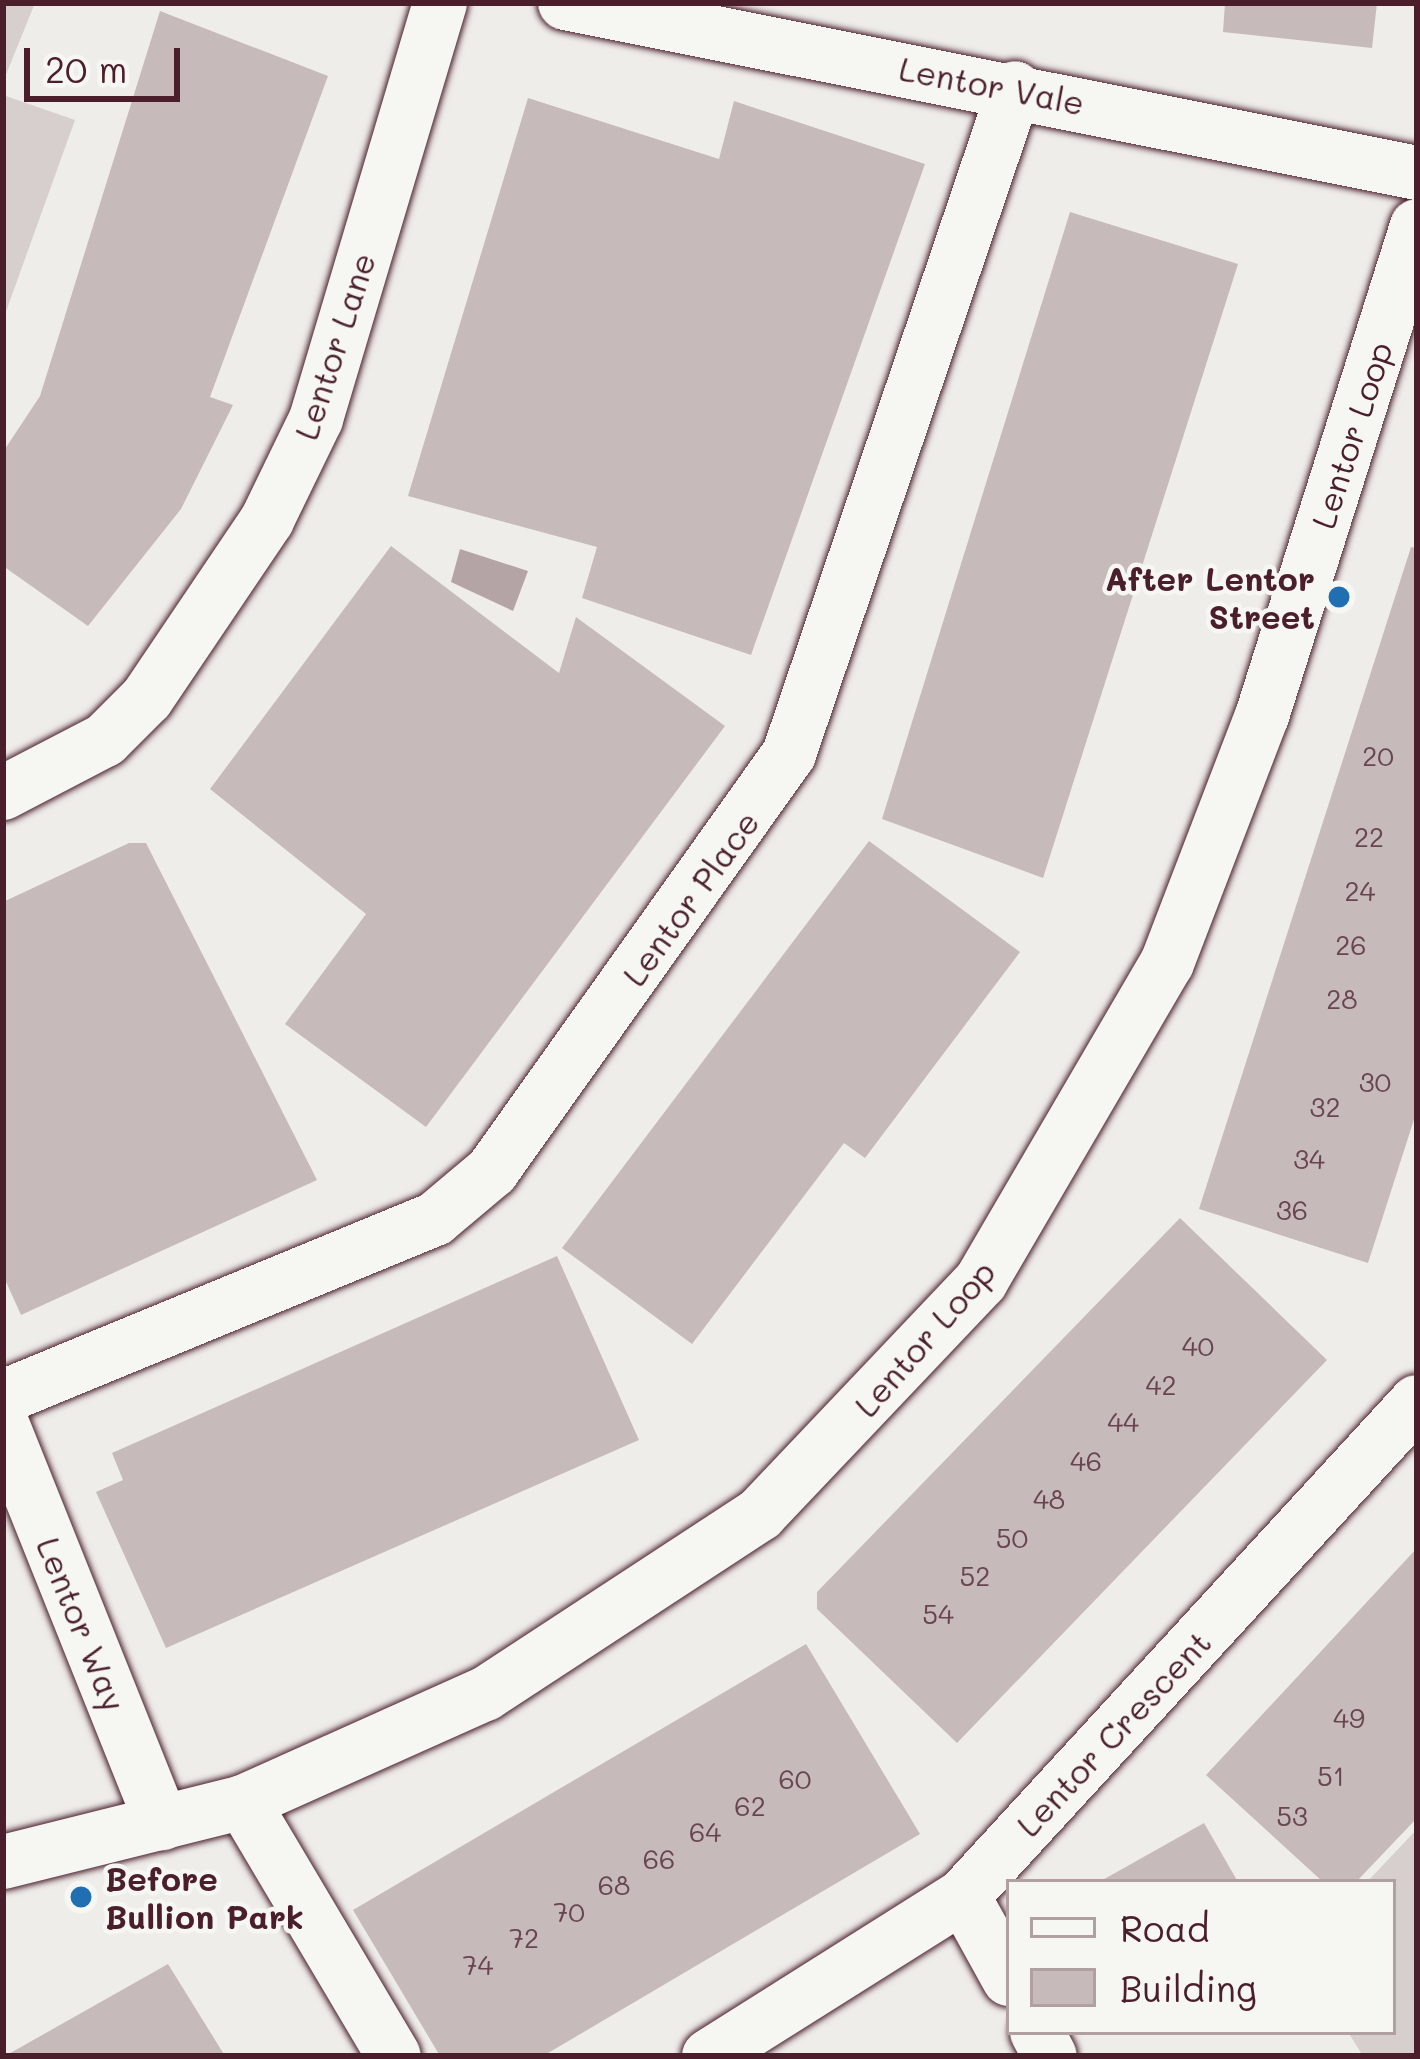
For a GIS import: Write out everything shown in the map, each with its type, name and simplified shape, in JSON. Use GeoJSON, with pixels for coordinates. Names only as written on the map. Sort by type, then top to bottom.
{"type":"FeatureCollection","features":[{"type":"Feature","properties":{"kind":"street","name":"Lentor Lane"},"geometry":{"type":"LineString","coordinates":[[3,793],[105,740],[147,698],[267,520],[316,419],[440,3]]}},
{"type":"Feature","properties":{"kind":"street","name":"Lentor Vale"},"geometry":{"type":"LineString","coordinates":[[565,3],[1015,88],[1417,173]]}},
{"type":"Feature","properties":{"kind":"street","name":"Lentor Place"},"geometry":{"type":"LineString","coordinates":[[3,1397],[435,1219],[493,1171],[789,754],[1015,88]]}},
{"type":"Feature","properties":{"kind":"street","name":"Lentor Loop"},"geometry":{"type":"LineString","coordinates":[[3,1862],[243,1802],[485,1694],[760,1514],[981,1281],[1167,963],[1262,716],[1417,226]]}},
{"type":"Feature","properties":{"kind":"street","name":"Lentor Crescent"},"geometry":{"type":"LineString","coordinates":[[709,2056],[963,1896],[1417,1402]]}},
{"type":"Feature","properties":{"kind":"street","name":"Lentor Way"},"geometry":{"type":"LineString","coordinates":[[3,1426],[162,1822]]}},
{"type":"Feature","properties":{"kind":"street"},"geometry":{"type":"LineString","coordinates":[[243,1802],[394,2056]]}},
{"type":"Feature","properties":{"kind":"street"},"geometry":{"type":"LineString","coordinates":[[963,1896],[1006,1974]]}},
{"type":"Feature","properties":{"kind":"shaded area"},"geometry":{"type":"Polygon","coordinates":[[[3,3],[35,3],[3,82],[3,3]]]}},
{"type":"Feature","properties":{"kind":"shaded area"},"geometry":{"type":"Polygon","coordinates":[[[3,95],[75,120],[3,320],[3,95]]]}},
{"type":"Feature","properties":{"kind":"shaded area"},"geometry":{"type":"Polygon","coordinates":[[[460,549],[528,571],[513,611],[451,582],[460,549]]]}},
{"type":"Feature","properties":{"kind":"shaded area"},"geometry":{"type":"Polygon","coordinates":[[[1417,1829],[1417,2056],[1363,2056],[1350,2035],[1396,2035],[1396,1879],[1370,1879],[1417,1829]]]}},
{"type":"Feature","properties":{"kind":"building"},"geometry":{"type":"Polygon","coordinates":[[[1225,3],[1377,3],[1372,48],[1223,32],[1225,3]]]}},
{"type":"Feature","properties":{"kind":"building"},"geometry":{"type":"Polygon","coordinates":[[[160,11],[328,76],[210,397],[233,405],[181,509],[88,626],[3,566],[3,452],[40,396],[160,11]]]}},
{"type":"Feature","properties":{"kind":"building"},"geometry":{"type":"Polygon","coordinates":[[[528,98],[719,159],[734,101],[925,164],[751,655],[582,598],[597,547],[408,496],[528,98]]]}},
{"type":"Feature","properties":{"kind":"building"},"geometry":{"type":"Polygon","coordinates":[[[1070,212],[1238,264],[1043,878],[882,819],[1070,212]]]}},
{"type":"Feature","properties":{"kind":"building"},"geometry":{"type":"Polygon","coordinates":[[[391,546],[559,673],[576,617],[725,726],[426,1127],[285,1024],[366,914],[210,789],[391,546]]]}},
{"type":"Feature","properties":{"kind":"building"},"geometry":{"type":"Polygon","coordinates":[[[1411,547],[1417,548],[1417,1110],[1368,1263],[1199,1209],[1411,547]]]}},
{"type":"Feature","properties":{"kind":"building"},"geometry":{"type":"Polygon","coordinates":[[[869,841],[1020,952],[865,1158],[844,1143],[692,1344],[562,1248],[869,841]]]}},
{"type":"Feature","properties":{"kind":"building"},"geometry":{"type":"Polygon","coordinates":[[[129,843],[146,843],[317,1180],[21,1315],[3,1275],[3,902],[129,843]]]}},
{"type":"Feature","properties":{"kind":"building"},"geometry":{"type":"Polygon","coordinates":[[[1180,1218],[1327,1360],[957,1743],[817,1609],[817,1592],[1180,1218]]]}},
{"type":"Feature","properties":{"kind":"building"},"geometry":{"type":"Polygon","coordinates":[[[557,1256],[639,1440],[166,1648],[96,1492],[123,1480],[112,1453],[557,1256]]]}},
{"type":"Feature","properties":{"kind":"building"},"geometry":{"type":"Polygon","coordinates":[[[1417,1548],[1417,1818],[1359,1879],[1320,1879],[1206,1775],[1417,1548]]]}},
{"type":"Feature","properties":{"kind":"building"},"geometry":{"type":"Polygon","coordinates":[[[806,1644],[920,1834],[543,2056],[440,2056],[353,1910],[806,1644]]]}},
{"type":"Feature","properties":{"kind":"building"},"geometry":{"type":"Polygon","coordinates":[[[1204,1823],[1236,1879],[1104,1879],[1204,1823]]]}},
{"type":"Feature","properties":{"kind":"building"},"geometry":{"type":"Polygon","coordinates":[[[168,1964],[225,2056],[5,2056],[168,1964]]]}},
{"type":"Feature","properties":{"kind":"place","name":"After Lentor Street"},"geometry":{"type":"Point","coordinates":[1339,597]}},
{"type":"Feature","properties":{"kind":"place","name":"Before Bullion Park"},"geometry":{"type":"Point","coordinates":[81,1897]}}]}
